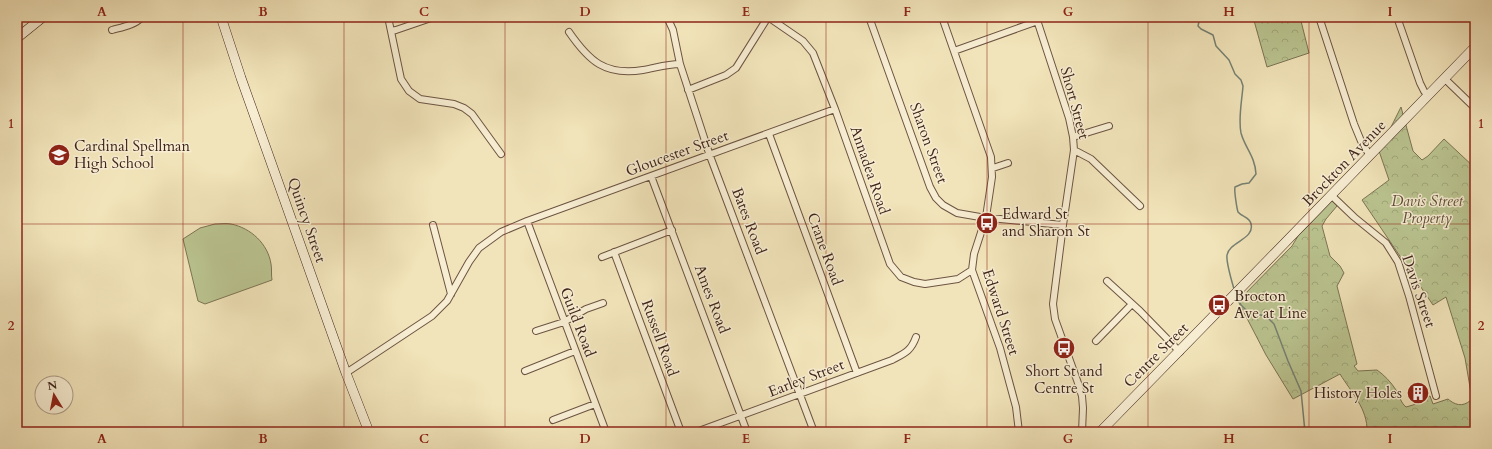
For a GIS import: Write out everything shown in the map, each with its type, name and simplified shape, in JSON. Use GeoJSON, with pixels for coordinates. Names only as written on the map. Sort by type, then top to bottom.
{"type":"FeatureCollection","features":[{"type":"Feature","properties":{"kind":"main road"},"geometry":{"type":"LineString","coordinates":[[17,38],[44,17]]}},
{"type":"Feature","properties":{"kind":"main road","name":"Quincy Street"},"geometry":{"type":"LineString","coordinates":[[221,17],[241,78],[346,373],[369,432]]}},
{"type":"Feature","properties":{"kind":"main road","name":"Brockton Avenue"},"geometry":{"type":"LineString","coordinates":[[1235,295],[1475,47]]}},
{"type":"Feature","properties":{"kind":"main road","name":"Centre Street"},"geometry":{"type":"LineString","coordinates":[[1100,432],[1235,295]]}},
{"type":"Feature","properties":{"kind":"street"},"geometry":{"type":"LineString","coordinates":[[112,30],[128,26],[139,21],[142,17]]}},
{"type":"Feature","properties":{"kind":"street"},"geometry":{"type":"LineString","coordinates":[[388,17],[401,79],[409,91],[420,99],[454,104],[464,108],[472,114],[501,154]]}},
{"type":"Feature","properties":{"kind":"street"},"geometry":{"type":"LineString","coordinates":[[391,31],[434,17]]}},
{"type":"Feature","properties":{"kind":"street","name":"Bates Road"},"geometry":{"type":"LineString","coordinates":[[667,17],[673,30],[680,64],[710,156],[814,432]]}},
{"type":"Feature","properties":{"kind":"street"},"geometry":{"type":"LineString","coordinates":[[688,90],[726,75],[736,68],[768,17]]}},
{"type":"Feature","properties":{"kind":"street","name":"Annadea Road"},"geometry":{"type":"LineString","coordinates":[[768,17],[803,41],[813,54],[835,109],[890,264],[901,277],[925,284],[958,278],[972,270]]}},
{"type":"Feature","properties":{"kind":"street","name":"Sharon Street"},"geometry":{"type":"LineString","coordinates":[[869,17],[930,187],[936,198],[943,205],[957,213],[986,218],[1063,225]]}},
{"type":"Feature","properties":{"kind":"street","name":"Edward Street"},"geometry":{"type":"LineString","coordinates":[[942,17],[988,146],[992,168],[986,218],[974,254],[972,270],[1000,348],[1016,407],[1020,432]]}},
{"type":"Feature","properties":{"kind":"street"},"geometry":{"type":"LineString","coordinates":[[1319,17],[1354,124],[1361,141],[1370,156]]}},
{"type":"Feature","properties":{"kind":"street"},"geometry":{"type":"LineString","coordinates":[[1397,17],[1420,83],[1428,96]]}},
{"type":"Feature","properties":{"kind":"street"},"geometry":{"type":"LineString","coordinates":[[954,51],[1037,19]]}},
{"type":"Feature","properties":{"kind":"street","name":"Short Street"},"geometry":{"type":"LineString","coordinates":[[1037,19],[1069,118],[1073,137],[1074,150],[1053,297],[1055,319],[1082,396],[1082,432]]}},
{"type":"Feature","properties":{"kind":"street"},"geometry":{"type":"LineString","coordinates":[[568,32],[590,59],[599,65],[614,70],[628,71],[680,64]]}},
{"type":"Feature","properties":{"kind":"street"},"geometry":{"type":"LineString","coordinates":[[1445,79],[1475,108]]}},
{"type":"Feature","properties":{"kind":"street","name":"Gloucester Street"},"geometry":{"type":"LineString","coordinates":[[346,373],[427,320],[442,307],[479,248],[494,236],[527,221],[710,156],[835,109]]}},
{"type":"Feature","properties":{"kind":"street"},"geometry":{"type":"LineString","coordinates":[[1073,137],[1109,126]]}},
{"type":"Feature","properties":{"kind":"street","name":"Crane Road"},"geometry":{"type":"LineString","coordinates":[[768,134],[857,373]]}},
{"type":"Feature","properties":{"kind":"street"},"geometry":{"type":"LineString","coordinates":[[1074,150],[1091,159],[1140,206]]}},
{"type":"Feature","properties":{"kind":"street"},"geometry":{"type":"LineString","coordinates":[[992,168],[1008,163]]}},
{"type":"Feature","properties":{"kind":"street","name":"Ames Road"},"geometry":{"type":"LineString","coordinates":[[651,176],[747,432]]}},
{"type":"Feature","properties":{"kind":"street","name":"Davis Street"},"geometry":{"type":"LineString","coordinates":[[1331,196],[1386,243],[1398,262],[1436,396]]}},
{"type":"Feature","properties":{"kind":"street","name":"Guild Road"},"geometry":{"type":"LineString","coordinates":[[527,221],[606,432]]}},
{"type":"Feature","properties":{"kind":"street"},"geometry":{"type":"LineString","coordinates":[[433,225],[451,294]]}},
{"type":"Feature","properties":{"kind":"street"},"geometry":{"type":"LineString","coordinates":[[602,257],[672,230]]}},
{"type":"Feature","properties":{"kind":"street","name":"Russell Road"},"geometry":{"type":"LineString","coordinates":[[614,252],[680,432]]}},
{"type":"Feature","properties":{"kind":"street"},"geometry":{"type":"LineString","coordinates":[[1106,281],[1132,304],[1180,352]]}},
{"type":"Feature","properties":{"kind":"street"},"geometry":{"type":"LineString","coordinates":[[536,331],[564,322],[586,309],[603,303]]}},
{"type":"Feature","properties":{"kind":"street"},"geometry":{"type":"LineString","coordinates":[[1096,341],[1132,304]]}},
{"type":"Feature","properties":{"kind":"street","name":"Earley Street"},"geometry":{"type":"LineString","coordinates":[[696,432],[892,360],[907,352],[913,346],[916,337]]}},
{"type":"Feature","properties":{"kind":"street"},"geometry":{"type":"LineString","coordinates":[[525,371],[575,351]]}},
{"type":"Feature","properties":{"kind":"street"},"geometry":{"type":"LineString","coordinates":[[553,420],[596,404]]}},
{"type":"Feature","properties":{"kind":"green space"},"geometry":{"type":"Polygon","coordinates":[[[1253,17],[1300,17],[1309,53],[1267,67],[1253,17]]]}},
{"type":"Feature","properties":{"kind":"green space","name":"Davis Street Property"},"geometry":{"type":"Polygon","coordinates":[[[1401,107],[1413,151],[1422,160],[1428,156],[1444,139],[1475,168],[1475,432],[1367,432],[1367,424],[1362,408],[1340,374],[1293,399],[1266,355],[1238,301],[1292,246],[1298,236],[1332,201],[1337,206],[1322,226],[1330,256],[1340,266],[1344,273],[1337,286],[1357,364],[1354,366],[1358,371],[1377,370],[1380,372],[1392,384],[1402,403],[1406,407],[1430,396],[1433,404],[1448,399],[1460,405],[1469,402],[1472,399],[1465,358],[1446,297],[1433,305],[1362,200],[1389,180],[1379,151],[1401,107]]]}},
{"type":"Feature","properties":{"kind":"green space"},"geometry":{"type":"Polygon","coordinates":[[[215,224],[229,224],[238,226],[252,233],[262,244],[269,257],[272,280],[205,304],[198,301],[183,239],[200,228],[215,224]]]}},
{"type":"Feature","properties":{"kind":"waterway"},"geometry":{"type":"LineString","coordinates":[[1200,17],[1198,26],[1213,35],[1216,46],[1229,60],[1235,74],[1241,80],[1243,86],[1240,128],[1254,162],[1256,174],[1249,183],[1235,187],[1238,212],[1248,218],[1251,224],[1251,229],[1246,237],[1232,247],[1227,255],[1228,267],[1234,289]]}},
{"type":"Feature","properties":{"kind":"waterway"},"geometry":{"type":"LineString","coordinates":[[1237,296],[1241,305],[1249,313],[1266,316],[1274,324],[1301,391],[1305,432]]}},
{"type":"Feature","properties":{"kind":"place","name":"Cardinal Spellman High School"},"geometry":{"type":"Point","coordinates":[59,155]}},
{"type":"Feature","properties":{"kind":"place","name":"Edward St and Sharon St"},"geometry":{"type":"Point","coordinates":[987,223]}},
{"type":"Feature","properties":{"kind":"place","name":"Brocton Ave at Line"},"geometry":{"type":"Point","coordinates":[1219,305]}},
{"type":"Feature","properties":{"kind":"place","name":"Short St and Centre St"},"geometry":{"type":"Point","coordinates":[1064,348]}},
{"type":"Feature","properties":{"kind":"place","name":"History Holes"},"geometry":{"type":"Point","coordinates":[1418,393]}}]}
